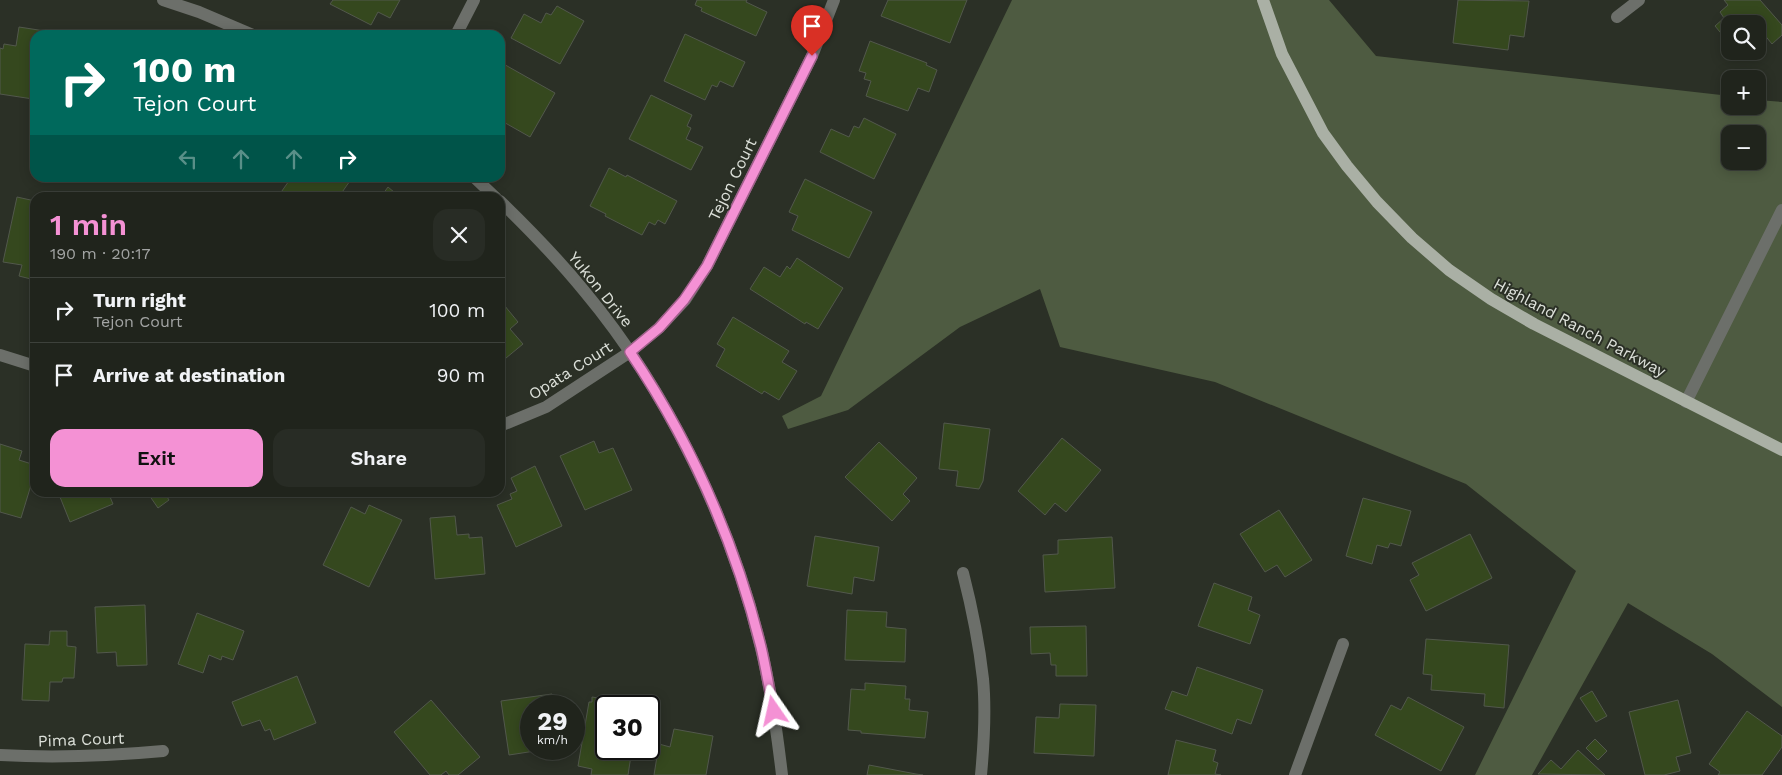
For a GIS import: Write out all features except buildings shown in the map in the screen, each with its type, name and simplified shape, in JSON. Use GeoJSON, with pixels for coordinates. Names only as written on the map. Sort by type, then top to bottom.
{"type":"FeatureCollection","features":[{"type":"Feature","properties":{"kind":"main road","name":"Highland Ranch Parkway"},"geometry":{"type":"LineString","coordinates":[[1263,0],[1282,54],[1323,133],[1377,202],[1412,238],[1449,270],[1491,299],[1564,340],[1782,450]]}},
{"type":"Feature","properties":{"kind":"street"},"geometry":{"type":"LineString","coordinates":[[162,0],[199,12],[241,30]]}},
{"type":"Feature","properties":{"kind":"street"},"geometry":{"type":"LineString","coordinates":[[459,30],[474,0]]}},
{"type":"Feature","properties":{"kind":"street","name":"Tejon Court"},"geometry":{"type":"LineString","coordinates":[[630,352],[659,328],[678,307],[707,266],[812,56],[834,0]]}},
{"type":"Feature","properties":{"kind":"street"},"geometry":{"type":"LineString","coordinates":[[1617,17],[1639,0]]}},
{"type":"Feature","properties":{"kind":"street"},"geometry":{"type":"LineString","coordinates":[[479,182],[490,192]]}},
{"type":"Feature","properties":{"kind":"street","name":"Yukon Drive"},"geometry":{"type":"LineString","coordinates":[[505,206],[534,234],[586,293],[630,352],[679,433],[711,501],[739,571],[761,647],[777,726],[782,775]]}},
{"type":"Feature","properties":{"kind":"street"},"geometry":{"type":"LineString","coordinates":[[1686,402],[1782,210]]}},
{"type":"Feature","properties":{"kind":"street","name":"Opata Court"},"geometry":{"type":"LineString","coordinates":[[505,424],[546,407],[630,352]]}},
{"type":"Feature","properties":{"kind":"street"},"geometry":{"type":"LineString","coordinates":[[0,354],[30,364]]}},
{"type":"Feature","properties":{"kind":"street"},"geometry":{"type":"LineString","coordinates":[[964,573],[975,622],[983,680],[984,736],[981,775]]}},
{"type":"Feature","properties":{"kind":"street"},"geometry":{"type":"LineString","coordinates":[[1295,775],[1343,644]]}},
{"type":"Feature","properties":{"kind":"street","name":"Pima Court"},"geometry":{"type":"LineString","coordinates":[[0,755],[46,757],[120,755],[163,751]]}},
{"type":"Feature","properties":{"kind":"green space"},"geometry":{"type":"Polygon","coordinates":[[[1012,0],[1329,0],[1376,56],[1721,95],[1721,115],[1766,115],[1766,101],[1782,102],[1782,707],[1712,654],[1628,603],[1532,775],[1475,775],[1576,571],[1466,484],[1215,382],[1060,347],[1040,289],[960,327],[848,410],[788,429],[782,416],[821,396],[1012,0]]]}},
{"type":"Feature","properties":{"kind":"route"},"geometry":{"type":"LineString","coordinates":[[774,711],[761,647],[739,571],[711,501],[679,433],[630,352],[659,328],[684,300],[707,266],[812,56]]}}]}
